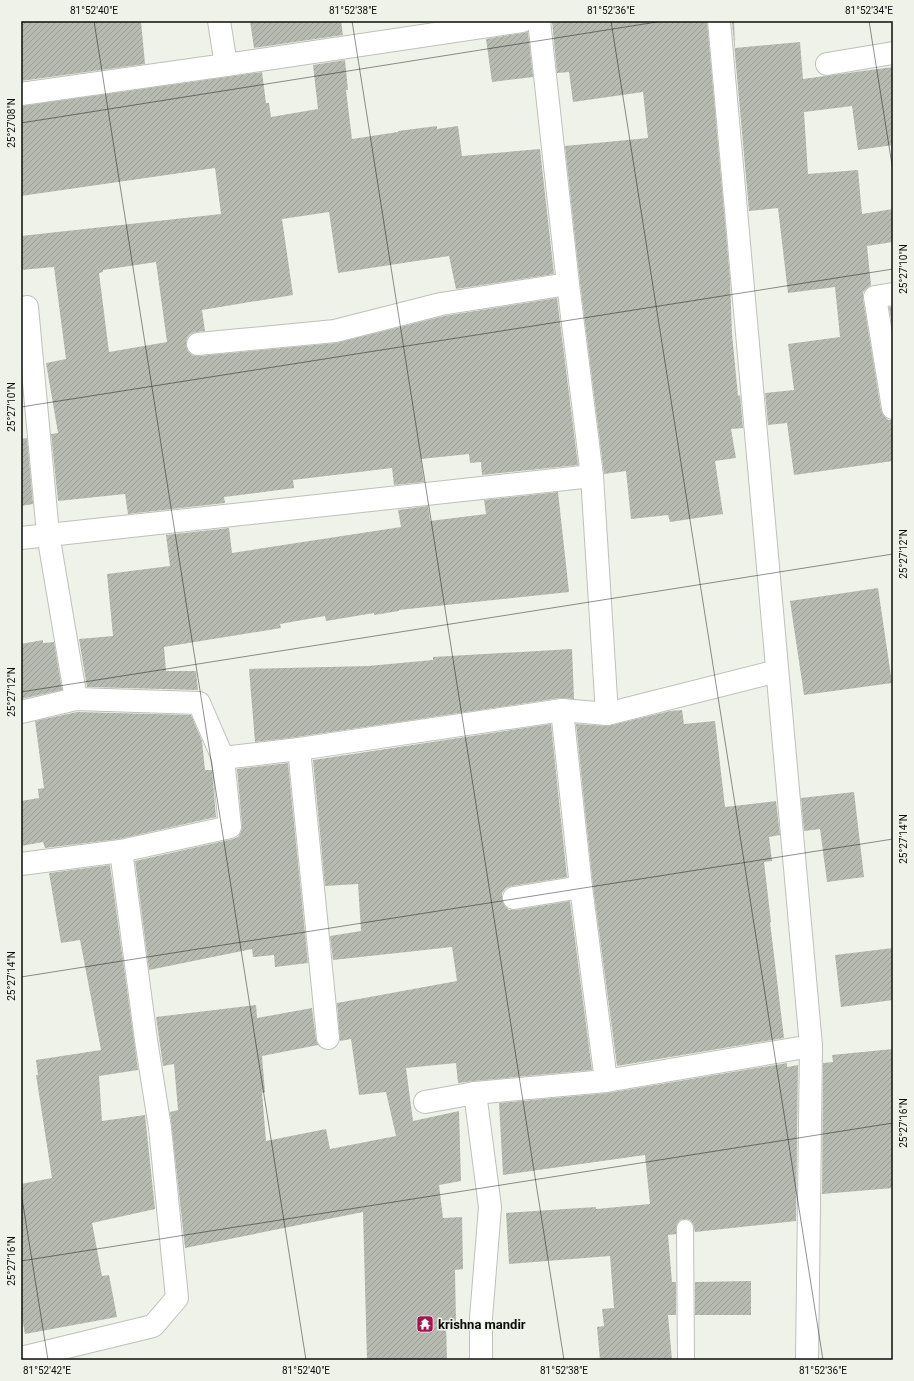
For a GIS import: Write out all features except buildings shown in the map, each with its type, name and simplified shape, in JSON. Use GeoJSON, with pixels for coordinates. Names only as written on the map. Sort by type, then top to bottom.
{"type":"FeatureCollection","features":[{"type":"Feature","properties":{"kind":"street"},"geometry":{"type":"LineString","coordinates":[[219,21],[226,65]]}},
{"type":"Feature","properties":{"kind":"street"},"geometry":{"type":"LineString","coordinates":[[21,94],[522,21]]}},
{"type":"Feature","properties":{"kind":"street"},"geometry":{"type":"LineString","coordinates":[[539,21],[568,284],[592,476],[606,714]]}},
{"type":"Feature","properties":{"kind":"street"},"geometry":{"type":"LineString","coordinates":[[719,21],[811,1046],[807,1360]]}},
{"type":"Feature","properties":{"kind":"street"},"geometry":{"type":"LineString","coordinates":[[827,64],[893,53]]}},
{"type":"Feature","properties":{"kind":"street"},"geometry":{"type":"LineString","coordinates":[[198,344],[336,330],[441,304],[568,284]]}},
{"type":"Feature","properties":{"kind":"street"},"geometry":{"type":"LineString","coordinates":[[893,294],[875,297],[893,408]]}},
{"type":"Feature","properties":{"kind":"street"},"geometry":{"type":"LineString","coordinates":[[21,308],[28,306],[48,534],[76,699]]}},
{"type":"Feature","properties":{"kind":"street"},"geometry":{"type":"LineString","coordinates":[[21,538],[592,476]]}},
{"type":"Feature","properties":{"kind":"street"},"geometry":{"type":"LineString","coordinates":[[223,758],[299,749],[562,710],[606,714],[777,671]]}},
{"type":"Feature","properties":{"kind":"street"},"geometry":{"type":"LineString","coordinates":[[21,712],[76,699],[199,703],[223,758],[230,827],[121,851],[21,864]]}},
{"type":"Feature","properties":{"kind":"street"},"geometry":{"type":"LineString","coordinates":[[562,710],[581,887],[606,1081]]}},
{"type":"Feature","properties":{"kind":"street"},"geometry":{"type":"LineString","coordinates":[[299,749],[328,1038]]}},
{"type":"Feature","properties":{"kind":"street"},"geometry":{"type":"LineString","coordinates":[[21,1358],[153,1326],[177,1298],[160,1128],[146,1040],[121,851]]}},
{"type":"Feature","properties":{"kind":"street"},"geometry":{"type":"LineString","coordinates":[[514,898],[581,887]]}},
{"type":"Feature","properties":{"kind":"street"},"geometry":{"type":"LineString","coordinates":[[425,1102],[475,1093],[606,1081],[811,1046]]}},
{"type":"Feature","properties":{"kind":"street"},"geometry":{"type":"LineString","coordinates":[[475,1093],[490,1207],[481,1318],[481,1360]]}},
{"type":"Feature","properties":{"kind":"lane"},"geometry":{"type":"LineString","coordinates":[[685,1228],[686,1360]]}},
{"type":"Feature","properties":{"kind":"place","name":"krishna mandir"},"geometry":{"type":"Point","coordinates":[425,1324]}}]}
